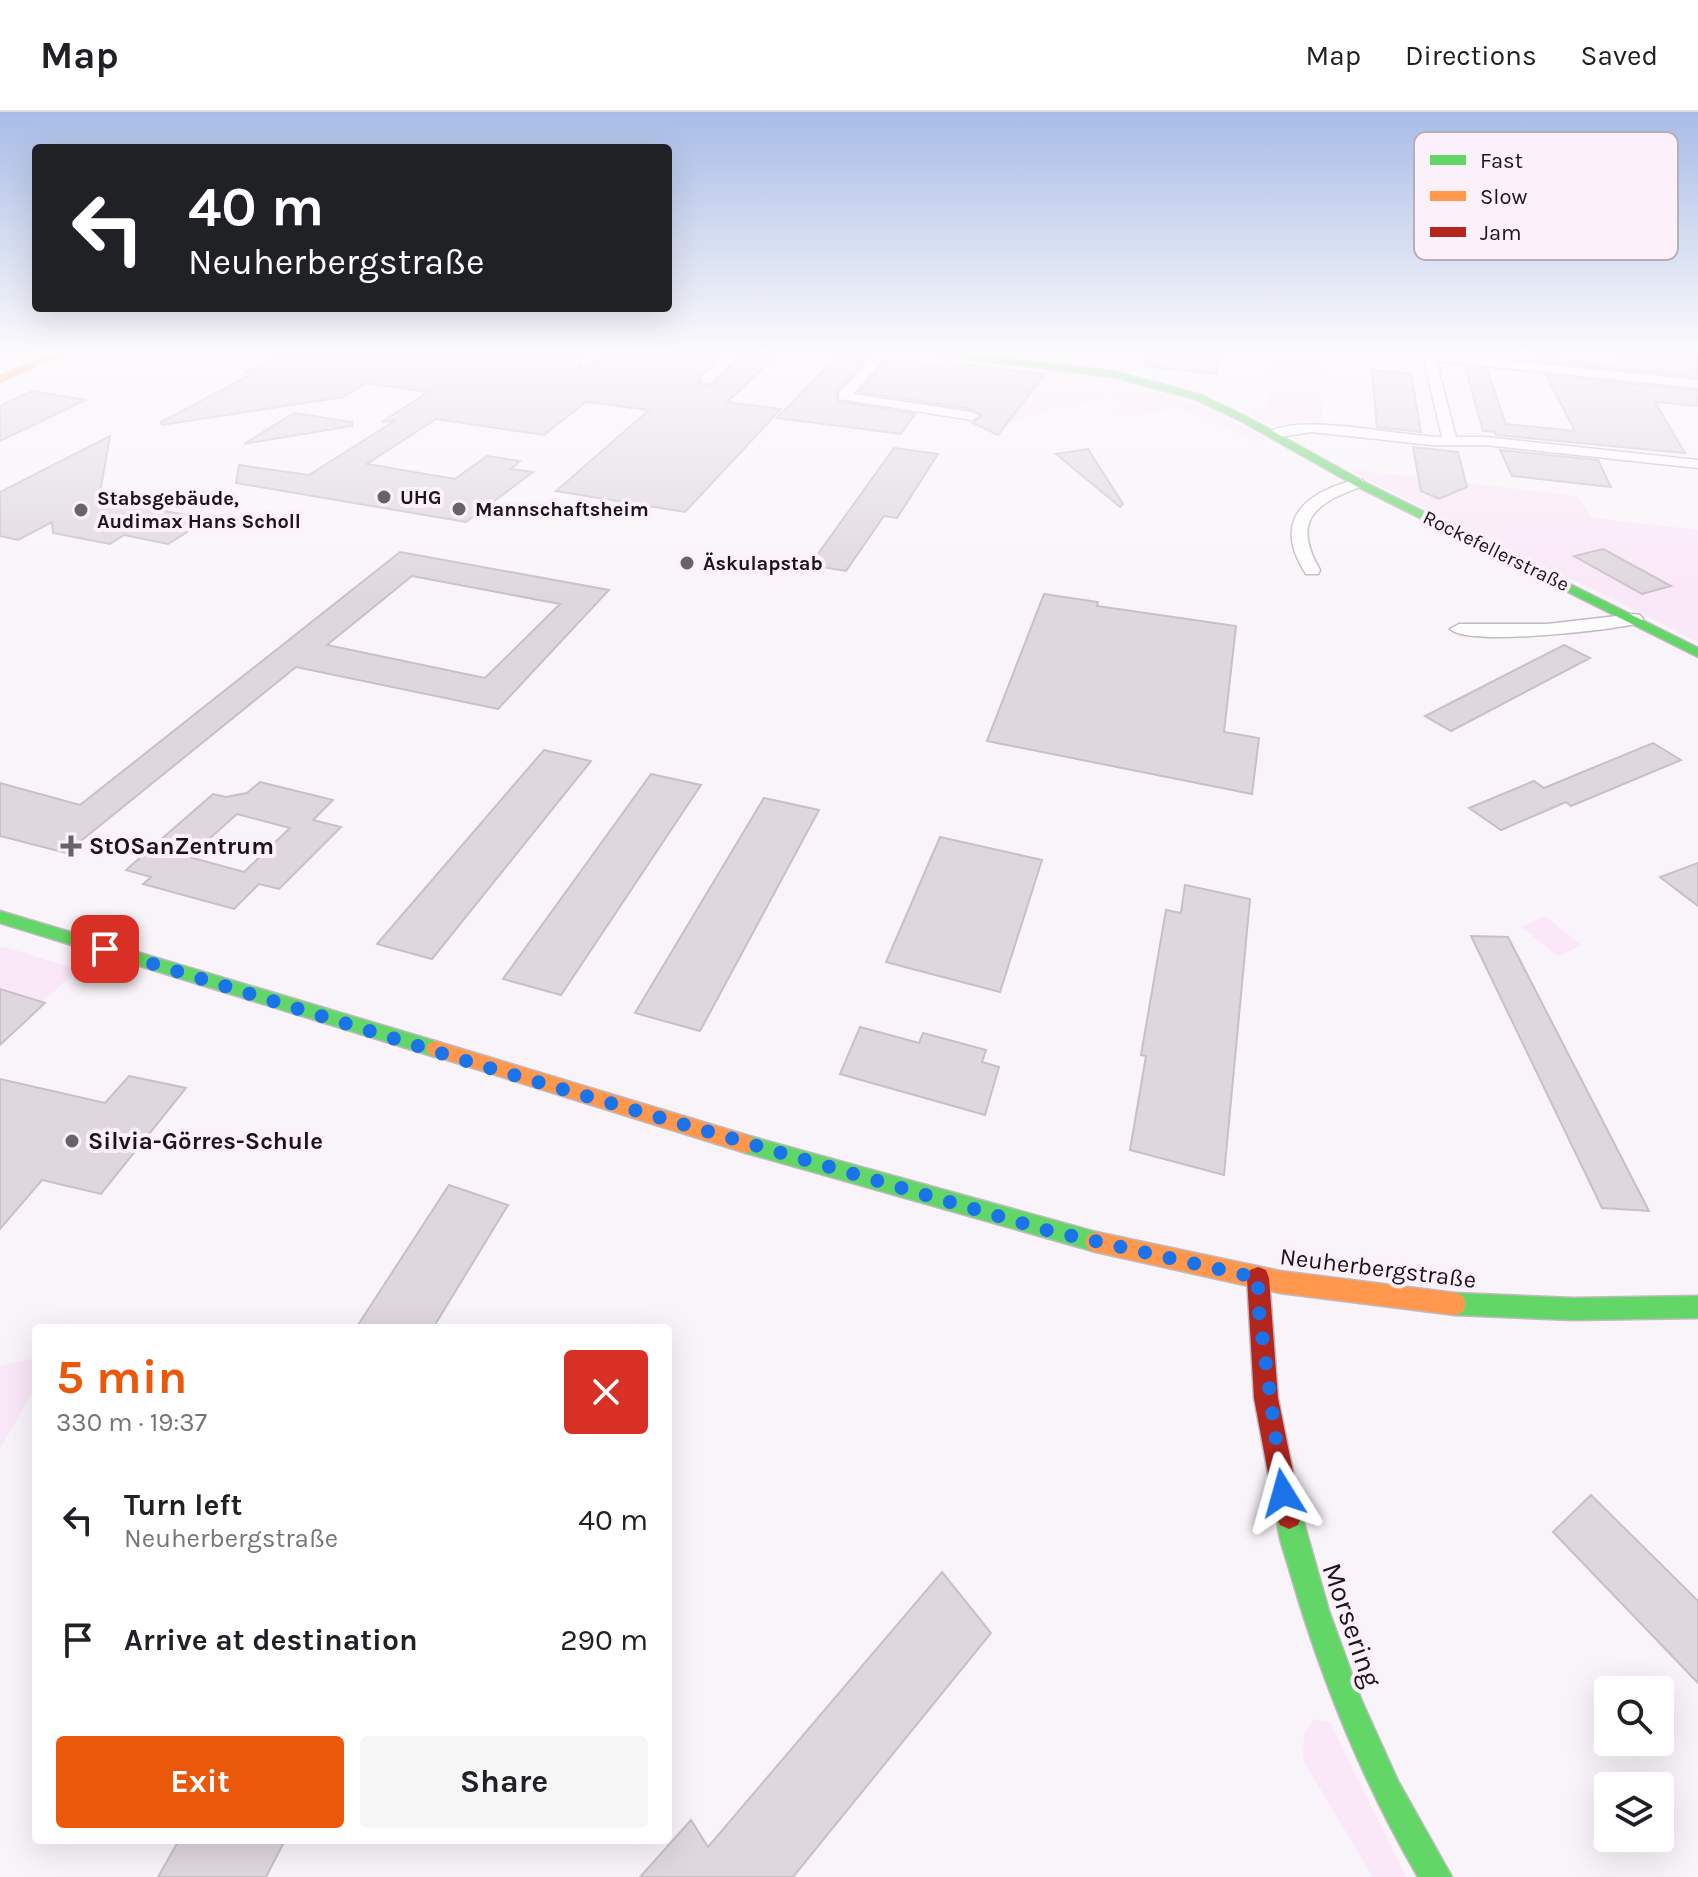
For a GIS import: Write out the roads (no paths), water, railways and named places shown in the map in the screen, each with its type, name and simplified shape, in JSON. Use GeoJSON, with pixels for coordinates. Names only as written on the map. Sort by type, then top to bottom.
{"type":"FeatureCollection","features":[{"type":"Feature","properties":{"kind":"street","name":"Rockefellerstraße"},"geometry":{"type":"LineString","coordinates":[[1274,434],[1358,483],[1698,653]]}},
{"type":"Feature","properties":{"kind":"street"},"geometry":{"type":"LineString","coordinates":[[1375,434],[1450,442],[1485,441],[1698,464]]}},
{"type":"Feature","properties":{"kind":"street"},"geometry":{"type":"LineString","coordinates":[[1448,434],[1450,442]]}},
{"type":"Feature","properties":{"kind":"street"},"geometry":{"type":"LineString","coordinates":[[1312,570],[1302,555],[1297,536],[1302,516],[1310,505],[1325,496],[1358,483]]}},
{"type":"Feature","properties":{"kind":"street","name":"Rockefellerstraße"},"geometry":{"type":"LineString","coordinates":[[1459,629],[1545,632],[1589,629],[1634,619]]}},
{"type":"Feature","properties":{"kind":"street","name":"Neuherbergstraße"},"geometry":{"type":"LineString","coordinates":[[0,917],[476,1064],[1000,1217],[1144,1254],[1258,1278],[1364,1295],[1512,1307],[1698,1307]]}},
{"type":"Feature","properties":{"kind":"street","name":"Morsering"},"geometry":{"type":"LineString","coordinates":[[1258,1278],[1258,1304],[1283,1493],[1313,1608],[1379,1774],[1419,1852],[1436,1877]]}},
{"type":"Feature","properties":{"kind":"place","name":"UHG"},"geometry":{"type":"Point","coordinates":[384,497]}},
{"type":"Feature","properties":{"kind":"place","name":"Mannschaftsheim"},"geometry":{"type":"Point","coordinates":[459,509]}},
{"type":"Feature","properties":{"kind":"place","name":"Stabsgebäude, Audimax Hans Scholl"},"geometry":{"type":"Point","coordinates":[81,510]}},
{"type":"Feature","properties":{"kind":"place","name":"Äskulapstab"},"geometry":{"type":"Point","coordinates":[687,563]}},
{"type":"Feature","properties":{"kind":"place","name":"StOSanZentrum"},"geometry":{"type":"Point","coordinates":[71,846]}},
{"type":"Feature","properties":{"kind":"place","name":"Silvia-Görres-Schule"},"geometry":{"type":"Point","coordinates":[72,1141]}}]}
